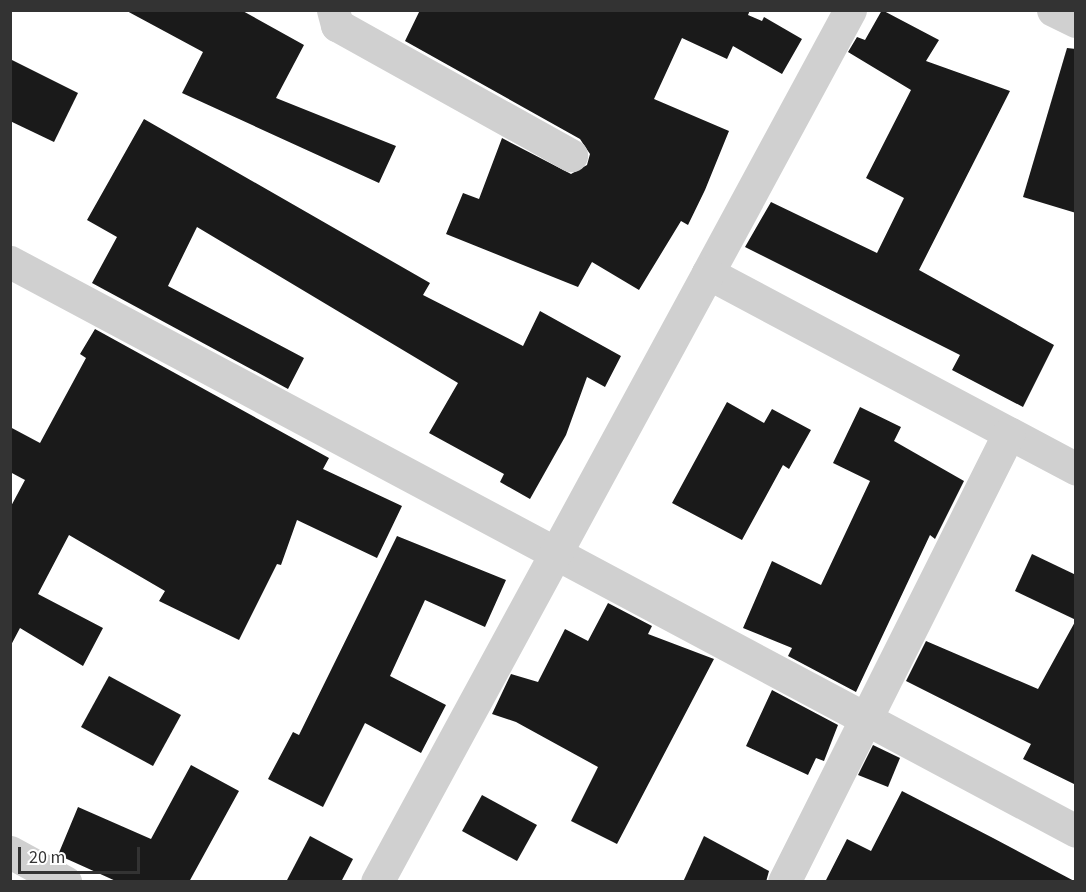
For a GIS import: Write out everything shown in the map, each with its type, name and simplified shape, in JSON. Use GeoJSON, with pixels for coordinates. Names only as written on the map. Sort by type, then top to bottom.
{"type":"FeatureCollection","features":[{"type":"Feature","properties":{"kind":"street"},"geometry":{"type":"LineString","coordinates":[[333,10],[337,25],[571,155]]}},
{"type":"Feature","properties":{"kind":"street"},"geometry":{"type":"LineString","coordinates":[[377,882],[850,10]]}},
{"type":"Feature","properties":{"kind":"street"},"geometry":{"type":"LineString","coordinates":[[1053,10],[1076,21]]}},
{"type":"Feature","properties":{"kind":"street"},"geometry":{"type":"LineString","coordinates":[[10,262],[556,551],[1076,831]]}},
{"type":"Feature","properties":{"kind":"street"},"geometry":{"type":"LineString","coordinates":[[708,273],[1076,469]]}},
{"type":"Feature","properties":{"kind":"street"},"geometry":{"type":"LineString","coordinates":[[784,882],[868,719],[1009,433]]}},
{"type":"Feature","properties":{"kind":"street"},"geometry":{"type":"LineString","coordinates":[[10,852],[65,882]]}},
{"type":"Feature","properties":{"kind":"building"},"geometry":{"type":"Polygon","coordinates":[[[125,10],[241,10],[304,45],[276,98],[396,146],[379,183],[182,93],[203,52],[125,10]]]}},
{"type":"Feature","properties":{"kind":"building"},"geometry":{"type":"Polygon","coordinates":[[[420,10],[750,10],[748,15],[762,21],[764,17],[802,39],[782,74],[733,46],[727,59],[682,38],[654,99],[729,131],[705,190],[688,225],[681,221],[639,290],[592,262],[578,287],[446,234],[463,193],[479,199],[502,138],[571,174],[587,165],[590,154],[580,139],[405,41],[420,10]]]}},
{"type":"Feature","properties":{"kind":"building"},"geometry":{"type":"Polygon","coordinates":[[[882,10],[939,40],[926,61],[1010,91],[919,270],[1054,345],[1023,407],[952,370],[960,355],[745,247],[771,202],[877,253],[904,198],[866,178],[911,90],[848,52],[857,37],[865,40],[882,10]]]}},
{"type":"Feature","properties":{"kind":"building"},"geometry":{"type":"Polygon","coordinates":[[[1067,48],[1076,49],[1076,213],[1023,197],[1067,48]]]}},
{"type":"Feature","properties":{"kind":"building"},"geometry":{"type":"Polygon","coordinates":[[[10,59],[78,93],[54,142],[10,121],[10,59]]]}},
{"type":"Feature","properties":{"kind":"building"},"geometry":{"type":"Polygon","coordinates":[[[144,119],[430,283],[423,295],[523,346],[540,311],[621,356],[605,387],[587,377],[566,435],[530,499],[500,482],[504,474],[429,433],[458,383],[197,227],[168,286],[304,358],[288,389],[92,283],[117,237],[87,220],[144,119]]]}},
{"type":"Feature","properties":{"kind":"building"},"geometry":{"type":"Polygon","coordinates":[[[95,329],[329,458],[323,469],[402,506],[377,558],[297,520],[281,565],[277,564],[239,640],[159,601],[165,591],[69,535],[38,594],[103,628],[83,666],[20,628],[10,647],[10,508],[25,480],[10,472],[10,427],[40,443],[86,358],[80,354],[95,329]]]}},
{"type":"Feature","properties":{"kind":"building"},"geometry":{"type":"Polygon","coordinates":[[[727,402],[764,423],[772,409],[811,430],[789,469],[783,465],[742,540],[672,503],[727,402]]]}},
{"type":"Feature","properties":{"kind":"building"},"geometry":{"type":"Polygon","coordinates":[[[860,407],[901,427],[894,441],[964,481],[935,539],[930,535],[856,692],[788,656],[792,648],[743,628],[772,561],[821,585],[870,481],[833,463],[860,407]]]}},
{"type":"Feature","properties":{"kind":"building"},"geometry":{"type":"Polygon","coordinates":[[[397,536],[506,580],[485,627],[425,600],[390,676],[446,705],[421,753],[365,723],[323,807],[268,779],[293,732],[299,735],[397,536]]]}},
{"type":"Feature","properties":{"kind":"building"},"geometry":{"type":"Polygon","coordinates":[[[1032,554],[1076,575],[1076,620],[1015,591],[1032,554]]]}},
{"type":"Feature","properties":{"kind":"building"},"geometry":{"type":"Polygon","coordinates":[[[608,603],[652,626],[648,634],[714,659],[617,844],[571,821],[598,767],[516,722],[492,714],[511,674],[538,682],[565,629],[588,641],[608,603]]]}},
{"type":"Feature","properties":{"kind":"building"},"geometry":{"type":"Polygon","coordinates":[[[1076,620],[1076,785],[1023,759],[1031,744],[906,681],[926,641],[1038,689],[1076,620]]]}},
{"type":"Feature","properties":{"kind":"building"},"geometry":{"type":"Polygon","coordinates":[[[109,676],[181,715],[153,766],[81,727],[109,676]]]}},
{"type":"Feature","properties":{"kind":"building"},"geometry":{"type":"Polygon","coordinates":[[[772,690],[838,725],[824,761],[816,758],[808,775],[746,746],[772,690]]]}},
{"type":"Feature","properties":{"kind":"building"},"geometry":{"type":"Polygon","coordinates":[[[873,745],[900,758],[888,787],[858,775],[873,745]]]}},
{"type":"Feature","properties":{"kind":"building"},"geometry":{"type":"Polygon","coordinates":[[[191,765],[239,791],[189,882],[118,882],[58,855],[78,807],[151,839],[191,765]]]}},
{"type":"Feature","properties":{"kind":"building"},"geometry":{"type":"Polygon","coordinates":[[[902,791],[1076,882],[825,882],[847,839],[871,851],[902,791]]]}},
{"type":"Feature","properties":{"kind":"building"},"geometry":{"type":"Polygon","coordinates":[[[482,795],[537,825],[517,861],[462,831],[482,795]]]}},
{"type":"Feature","properties":{"kind":"building"},"geometry":{"type":"Polygon","coordinates":[[[310,836],[353,859],[341,882],[286,882],[310,836]]]}},
{"type":"Feature","properties":{"kind":"building"},"geometry":{"type":"Polygon","coordinates":[[[704,836],[769,871],[766,882],[683,882],[704,836]]]}}]}
